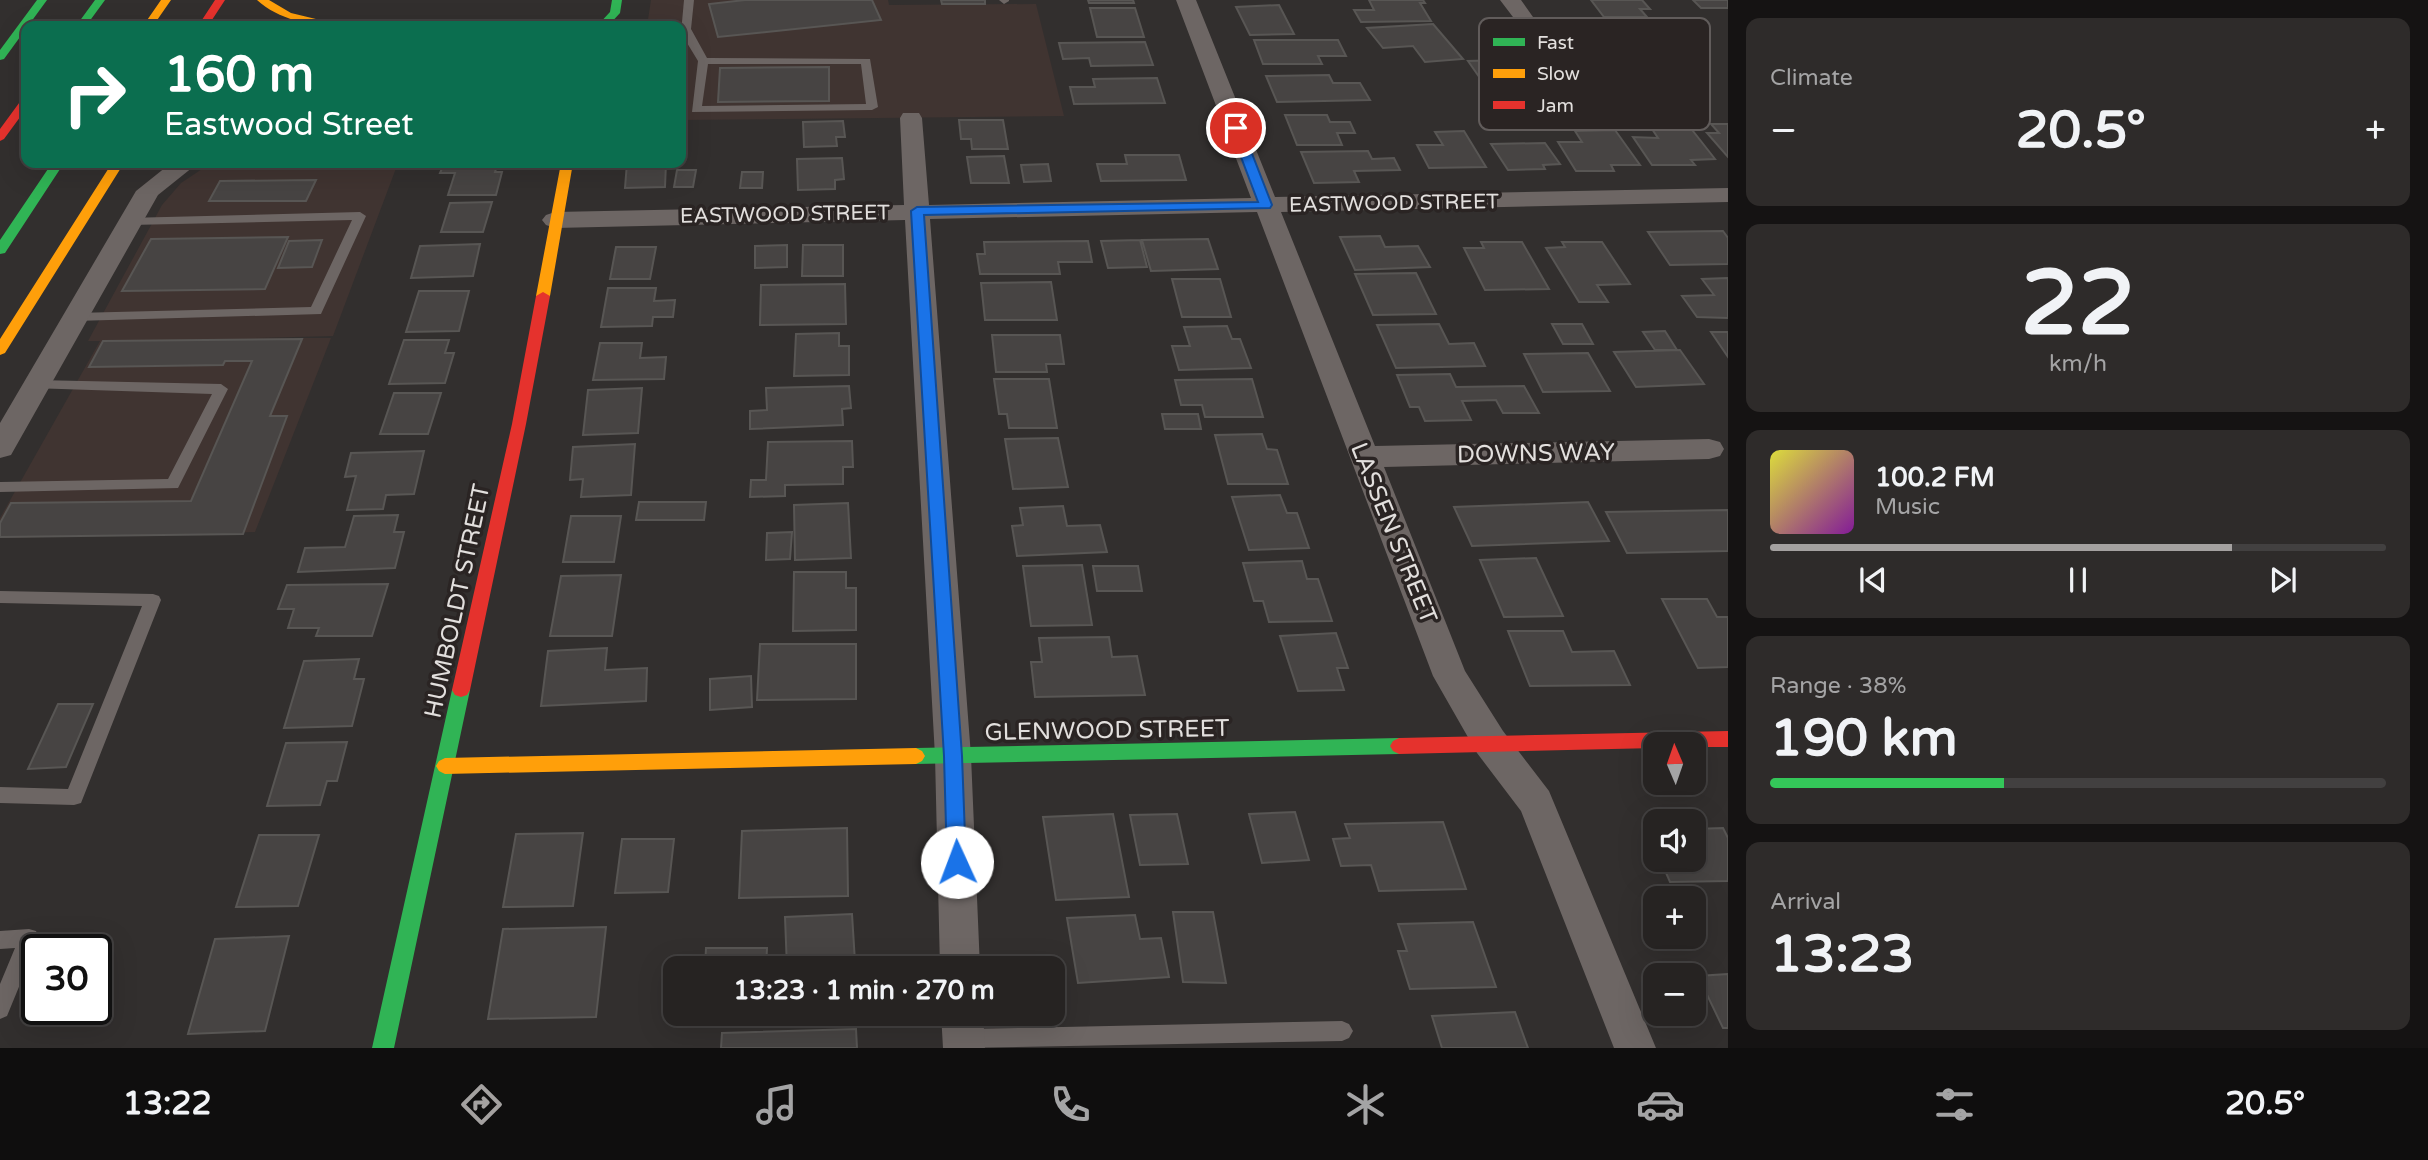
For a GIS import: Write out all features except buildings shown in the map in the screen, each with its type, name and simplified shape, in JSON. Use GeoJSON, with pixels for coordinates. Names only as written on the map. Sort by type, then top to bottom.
{"type":"FeatureCollection","features":[{"type":"Feature","properties":{"kind":"main road"},"geometry":{"type":"LineString","coordinates":[[0,33],[36,0]]}},
{"type":"Feature","properties":{"kind":"main road"},"geometry":{"type":"LineString","coordinates":[[29,21],[42,0]]}},
{"type":"Feature","properties":{"kind":"main road"},"geometry":{"type":"LineString","coordinates":[[85,21],[100,0]]}},
{"type":"Feature","properties":{"kind":"main road"},"geometry":{"type":"LineString","coordinates":[[151,21],[166,0]]}},
{"type":"Feature","properties":{"kind":"main road"},"geometry":{"type":"LineString","coordinates":[[206,21],[220,0]]}},
{"type":"Feature","properties":{"kind":"main road"},"geometry":{"type":"LineString","coordinates":[[262,0],[285,15],[306,21]]}},
{"type":"Feature","properties":{"kind":"main road"},"geometry":{"type":"LineString","coordinates":[[600,21],[615,13],[617,0]]}},
{"type":"Feature","properties":{"kind":"main road"},"geometry":{"type":"LineString","coordinates":[[0,57],[21,31]]}},
{"type":"Feature","properties":{"kind":"main road"},"geometry":{"type":"LineString","coordinates":[[0,137],[21,108]]}},
{"type":"Feature","properties":{"kind":"main road"},"geometry":{"type":"LineString","coordinates":[[0,250],[55,168]]}},
{"type":"Feature","properties":{"kind":"main road"},"geometry":{"type":"LineString","coordinates":[[0,350],[115,168]]}},
{"type":"Feature","properties":{"kind":"main road","name":"HUMBOLDT STREET"},"geometry":{"type":"LineString","coordinates":[[383,1048],[519,424],[566,168]]}},
{"type":"Feature","properties":{"kind":"main road","name":"GLENWOOD STREET"},"geometry":{"type":"LineString","coordinates":[[445,766],[1728,739]]}},
{"type":"Feature","properties":{"kind":"street","name":"LASSEN STREET"},"geometry":{"type":"LineString","coordinates":[[1186,0],[1450,676],[1490,743],[1536,802],[1635,1048]]}},
{"type":"Feature","properties":{"kind":"street"},"geometry":{"type":"LineString","coordinates":[[1510,0],[1523,18]]}},
{"type":"Feature","properties":{"kind":"street"},"geometry":{"type":"LineString","coordinates":[[911,118],[953,756],[960,956]]}},
{"type":"Feature","properties":{"kind":"street"},"geometry":{"type":"LineString","coordinates":[[0,448],[148,191],[179,168]]}},
{"type":"Feature","properties":{"kind":"street","name":"EASTWOOD STREET"},"geometry":{"type":"LineString","coordinates":[[555,220],[1728,195]]}},
{"type":"Feature","properties":{"kind":"street","name":"DOWNS WAY"},"geometry":{"type":"LineString","coordinates":[[1363,457],[1709,449]]}},
{"type":"Feature","properties":{"kind":"lane"},"geometry":{"type":"LineString","coordinates":[[685,21],[689,0]]}},
{"type":"Feature","properties":{"kind":"lane"},"geometry":{"type":"LineString","coordinates":[[686,34],[703,61],[696,110],[872,107],[866,61],[703,61]]}},
{"type":"Feature","properties":{"kind":"lane"},"geometry":{"type":"LineString","coordinates":[[75,317],[316,311],[360,216],[130,221]]}},
{"type":"Feature","properties":{"kind":"lane"},"geometry":{"type":"LineString","coordinates":[[0,487],[173,484],[221,389],[36,385]]}},
{"type":"Feature","properties":{"kind":"lane"},"geometry":{"type":"LineString","coordinates":[[0,597],[153,600],[74,797],[0,795]]}},
{"type":"Feature","properties":{"kind":"lane"},"geometry":{"type":"LineString","coordinates":[[0,940],[29,939],[0,1009]]}},
{"type":"Feature","properties":{"kind":"lane"},"geometry":{"type":"LineString","coordinates":[[963,1033],[1342,1031]]}},
{"type":"Feature","properties":{"kind":"shaded area"},"geometry":{"type":"Polygon","coordinates":[[[651,0],[888,0],[889,5],[1036,4],[1064,116],[686,120],[686,21],[648,21],[651,0]]]}},
{"type":"Feature","properties":{"kind":"shaded area"},"geometry":{"type":"Polygon","coordinates":[[[204,168],[396,168],[333,336],[256,338],[331,338],[255,532],[0,538],[0,518],[100,341],[88,341],[162,205],[181,183],[204,168]]]}},
{"type":"Feature","properties":{"kind":"traffic: fast"},"geometry":{"type":"LineString","coordinates":[[27,21],[42,0]]}},
{"type":"Feature","properties":{"kind":"traffic: fast"},"geometry":{"type":"LineString","coordinates":[[85,21],[100,0]]}},
{"type":"Feature","properties":{"kind":"traffic: fast"},"geometry":{"type":"LineString","coordinates":[[607,21],[615,13],[617,0]]}},
{"type":"Feature","properties":{"kind":"traffic: fast"},"geometry":{"type":"LineString","coordinates":[[0,57],[21,28]]}},
{"type":"Feature","properties":{"kind":"traffic: fast"},"geometry":{"type":"LineString","coordinates":[[0,250],[55,168]]}},
{"type":"Feature","properties":{"kind":"traffic: fast"},"geometry":{"type":"LineString","coordinates":[[383,1048],[461,690]]}},
{"type":"Feature","properties":{"kind":"traffic: fast"},"geometry":{"type":"LineString","coordinates":[[916,756],[1399,746]]}},
{"type":"Feature","properties":{"kind":"traffic: slow"},"geometry":{"type":"LineString","coordinates":[[151,21],[166,0]]}},
{"type":"Feature","properties":{"kind":"traffic: slow"},"geometry":{"type":"LineString","coordinates":[[262,0],[288,16],[314,21]]}},
{"type":"Feature","properties":{"kind":"traffic: slow"},"geometry":{"type":"LineString","coordinates":[[0,350],[115,168]]}},
{"type":"Feature","properties":{"kind":"traffic: slow"},"geometry":{"type":"LineString","coordinates":[[543,296],[566,168]]}},
{"type":"Feature","properties":{"kind":"traffic: slow"},"geometry":{"type":"LineString","coordinates":[[445,766],[916,756]]}},
{"type":"Feature","properties":{"kind":"traffic: jam"},"geometry":{"type":"LineString","coordinates":[[206,21],[220,0]]}},
{"type":"Feature","properties":{"kind":"traffic: jam"},"geometry":{"type":"LineString","coordinates":[[0,137],[21,108]]}},
{"type":"Feature","properties":{"kind":"traffic: jam"},"geometry":{"type":"LineString","coordinates":[[461,690],[519,424],[543,296]]}},
{"type":"Feature","properties":{"kind":"traffic: jam"},"geometry":{"type":"LineString","coordinates":[[1399,746],[1728,739]]}},
{"type":"Feature","properties":{"kind":"route"},"geometry":{"type":"LineString","coordinates":[[957,862],[953,756],[917,211],[1265,205],[1236,128]]}}]}
